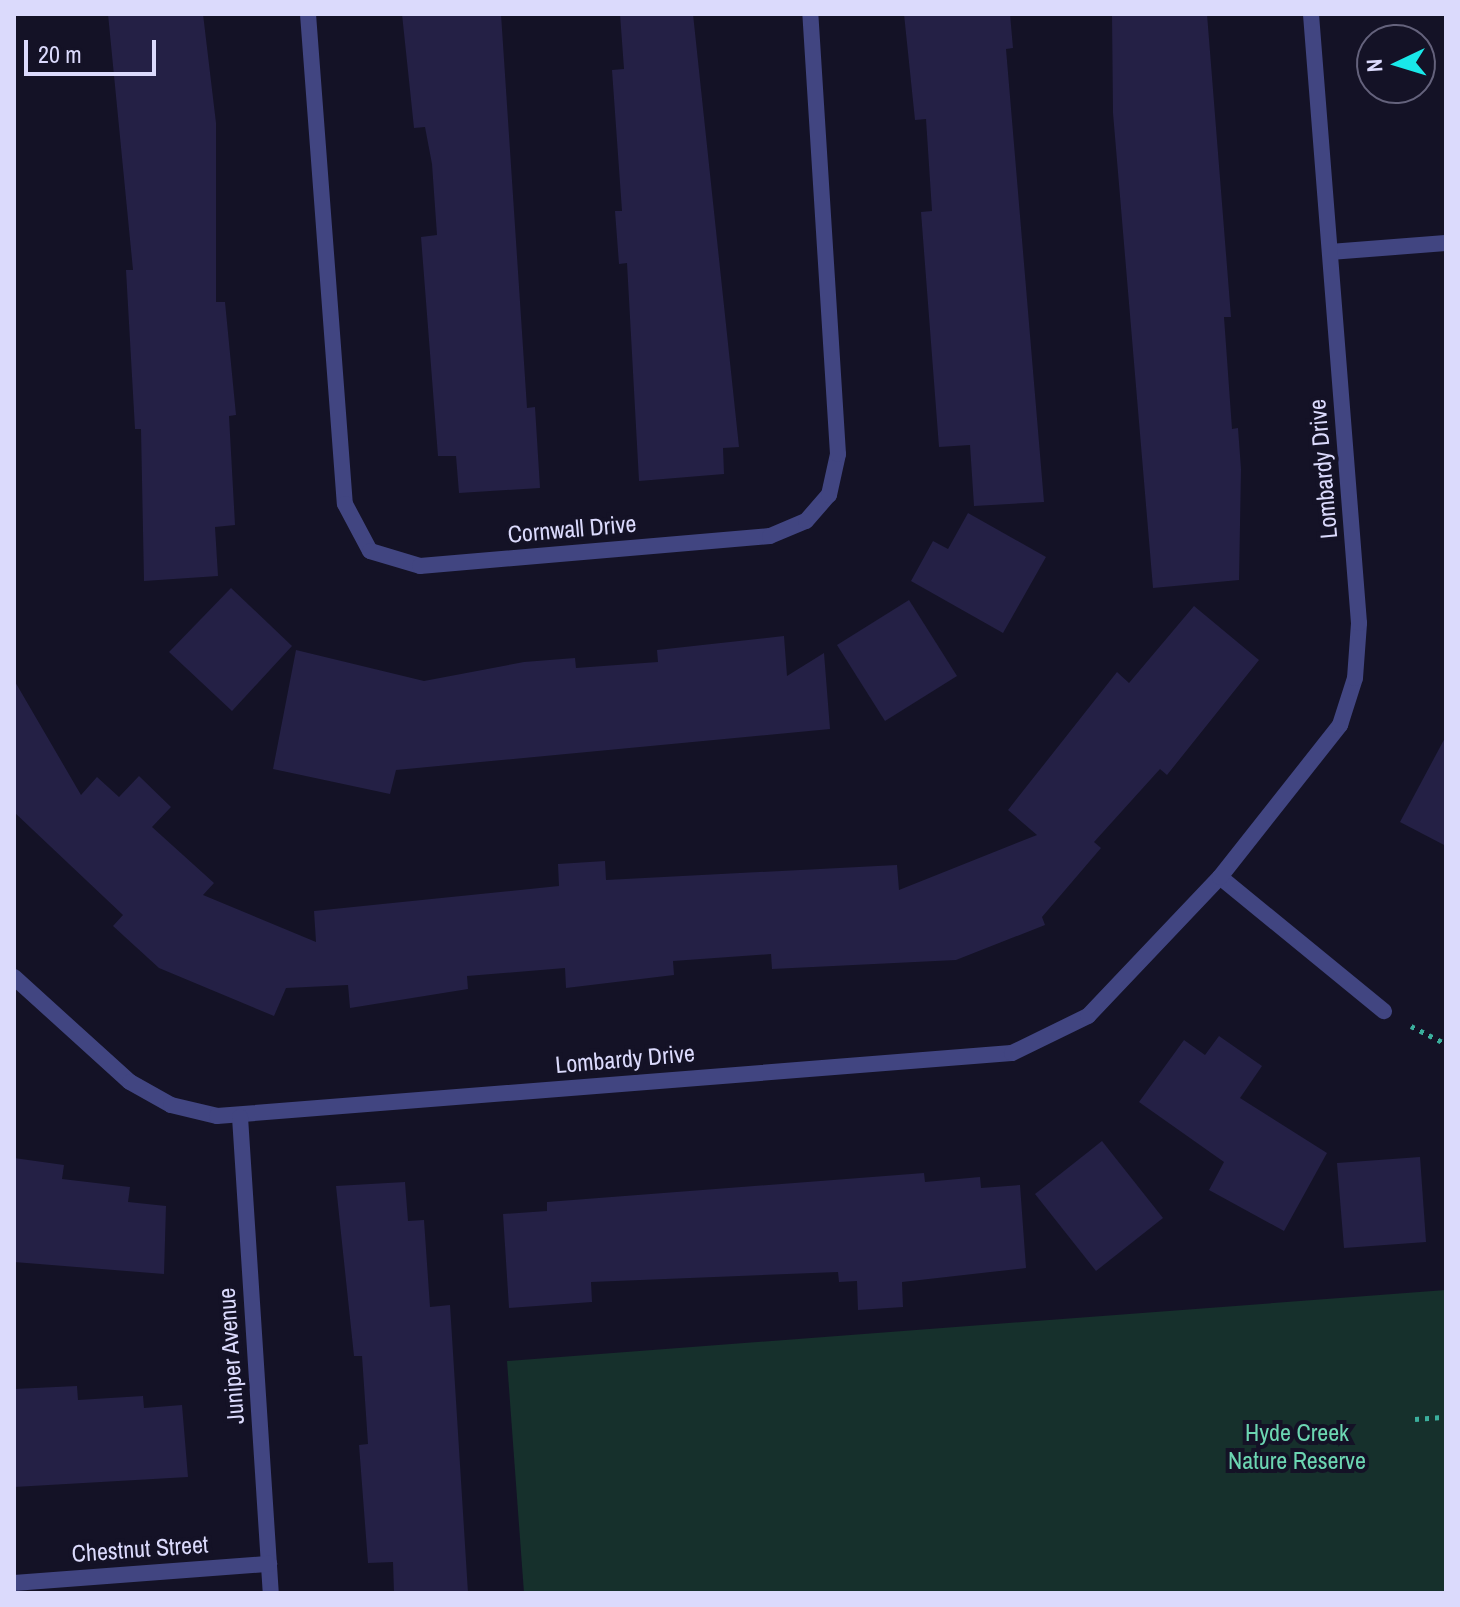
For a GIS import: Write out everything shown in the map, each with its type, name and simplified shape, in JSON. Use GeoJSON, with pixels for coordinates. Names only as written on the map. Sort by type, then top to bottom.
{"type":"FeatureCollection","features":[{"type":"Feature","properties":{"kind":"street","name":"Cornwall Drive"},"geometry":{"type":"LineString","coordinates":[[308,14],[345,504],[370,551],[420,566],[770,536],[806,521],[829,495],[838,454],[810,14]]}},
{"type":"Feature","properties":{"kind":"street","name":"Lombardy Drive"},"geometry":{"type":"LineString","coordinates":[[14,977],[144,1091],[186,1110],[240,1117],[1012,1053],[1088,1016],[1220,877],[1340,725],[1355,678],[1359,623],[1311,14]]}},
{"type":"Feature","properties":{"kind":"street"},"geometry":{"type":"LineString","coordinates":[[1330,252],[1446,243]]}},
{"type":"Feature","properties":{"kind":"street"},"geometry":{"type":"LineString","coordinates":[[1220,877],[1384,1011]]}},
{"type":"Feature","properties":{"kind":"street","name":"Juniper Avenue"},"geometry":{"type":"LineString","coordinates":[[240,1117],[271,1593]]}},
{"type":"Feature","properties":{"kind":"street","name":"Chestnut Street"},"geometry":{"type":"LineString","coordinates":[[14,1583],[269,1564]]}},
{"type":"Feature","properties":{"kind":"path"},"geometry":{"type":"LineString","coordinates":[[1384,1011],[1446,1044]]}},
{"type":"Feature","properties":{"kind":"path"},"geometry":{"type":"LineString","coordinates":[[1415,1419],[1446,1417]]}},
{"type":"Feature","properties":{"kind":"green space","name":"Hyde Creek Nature Reserve"},"geometry":{"type":"Polygon","coordinates":[[[1446,1290],[1446,1593],[524,1593],[507,1361],[1446,1290]]]}},
{"type":"Feature","properties":{"kind":"building"},"geometry":{"type":"Polygon","coordinates":[[[108,14],[203,14],[216,123],[216,302],[225,302],[236,415],[229,416],[235,525],[215,527],[218,576],[144,581],[141,429],[135,429],[126,270],[133,270],[108,14]]]}},
{"type":"Feature","properties":{"kind":"building"},"geometry":{"type":"Polygon","coordinates":[[[402,14],[501,14],[527,408],[535,407],[540,488],[459,493],[456,456],[438,456],[421,237],[437,235],[432,164],[425,127],[414,128],[402,14]]]}},
{"type":"Feature","properties":{"kind":"building"},"geometry":{"type":"Polygon","coordinates":[[[620,14],[693,14],[739,447],[723,448],[724,474],[639,481],[627,263],[619,264],[615,211],[622,211],[612,70],[624,69],[620,14]]]}},
{"type":"Feature","properties":{"kind":"building"},"geometry":{"type":"Polygon","coordinates":[[[904,14],[1010,14],[1013,48],[1006,49],[1044,502],[974,506],[970,445],[939,447],[921,212],[932,211],[926,119],[915,120],[904,14]]]}},
{"type":"Feature","properties":{"kind":"building"},"geometry":{"type":"Polygon","coordinates":[[[1112,14],[1207,14],[1231,317],[1224,317],[1232,429],[1238,428],[1241,469],[1239,580],[1153,588],[1113,113],[1112,14]]]}},
{"type":"Feature","properties":{"kind":"building"},"geometry":{"type":"Polygon","coordinates":[[[968,513],[1046,557],[1003,633],[911,581],[933,541],[948,549],[968,513]]]}},
{"type":"Feature","properties":{"kind":"building"},"geometry":{"type":"Polygon","coordinates":[[[231,588],[292,646],[232,711],[169,652],[231,588]]]}},
{"type":"Feature","properties":{"kind":"building"},"geometry":{"type":"Polygon","coordinates":[[[909,600],[957,676],[885,721],[837,645],[909,600]]]}},
{"type":"Feature","properties":{"kind":"building"},"geometry":{"type":"Polygon","coordinates":[[[1194,606],[1259,660],[1167,775],[1160,769],[1094,842],[1101,848],[1042,917],[1045,925],[956,960],[772,969],[771,954],[673,961],[674,975],[566,988],[565,968],[467,976],[468,989],[350,1008],[348,985],[286,988],[274,1016],[159,968],[113,926],[123,915],[14,812],[14,680],[81,795],[97,777],[119,797],[139,776],[171,807],[152,827],[214,883],[203,895],[316,942],[314,911],[559,886],[558,864],[605,861],[606,880],[897,865],[899,890],[1037,835],[1008,810],[1117,672],[1129,683],[1194,606]]]}},
{"type":"Feature","properties":{"kind":"building"},"geometry":{"type":"Polygon","coordinates":[[[784,636],[787,676],[824,653],[830,729],[396,770],[390,794],[273,769],[296,650],[424,681],[524,662],[575,658],[576,668],[658,662],[657,650],[784,636]]]}},
{"type":"Feature","properties":{"kind":"building"},"geometry":{"type":"Polygon","coordinates":[[[1446,736],[1446,846],[1400,822],[1446,736]]]}},
{"type":"Feature","properties":{"kind":"building"},"geometry":{"type":"Polygon","coordinates":[[[1219,1036],[1262,1066],[1240,1098],[1327,1153],[1284,1231],[1209,1190],[1224,1162],[1139,1102],[1184,1040],[1205,1055],[1219,1036]]]}},
{"type":"Feature","properties":{"kind":"building"},"geometry":{"type":"Polygon","coordinates":[[[1102,1141],[1163,1218],[1096,1271],[1035,1194],[1102,1141]]]}},
{"type":"Feature","properties":{"kind":"building"},"geometry":{"type":"Polygon","coordinates":[[[1420,1157],[1426,1242],[1344,1248],[1337,1163],[1420,1157]]]}},
{"type":"Feature","properties":{"kind":"building"},"geometry":{"type":"Polygon","coordinates":[[[14,1158],[64,1165],[62,1179],[130,1187],[128,1202],[166,1206],[164,1274],[14,1262],[14,1158]]]}},
{"type":"Feature","properties":{"kind":"building"},"geometry":{"type":"Polygon","coordinates":[[[924,1173],[925,1182],[980,1177],[981,1188],[1020,1185],[1026,1268],[902,1282],[903,1307],[858,1310],[857,1281],[839,1282],[838,1272],[591,1282],[592,1302],[509,1308],[503,1214],[547,1211],[547,1202],[924,1173]]]}},
{"type":"Feature","properties":{"kind":"building"},"geometry":{"type":"Polygon","coordinates":[[[405,1182],[408,1221],[424,1220],[430,1307],[450,1305],[468,1593],[394,1593],[393,1562],[368,1563],[359,1445],[368,1444],[362,1356],[354,1356],[336,1186],[405,1182]]]}},
{"type":"Feature","properties":{"kind":"building"},"geometry":{"type":"Polygon","coordinates":[[[77,1386],[78,1400],[143,1396],[144,1408],[182,1405],[188,1477],[14,1487],[14,1389],[77,1386]]]}}]}
